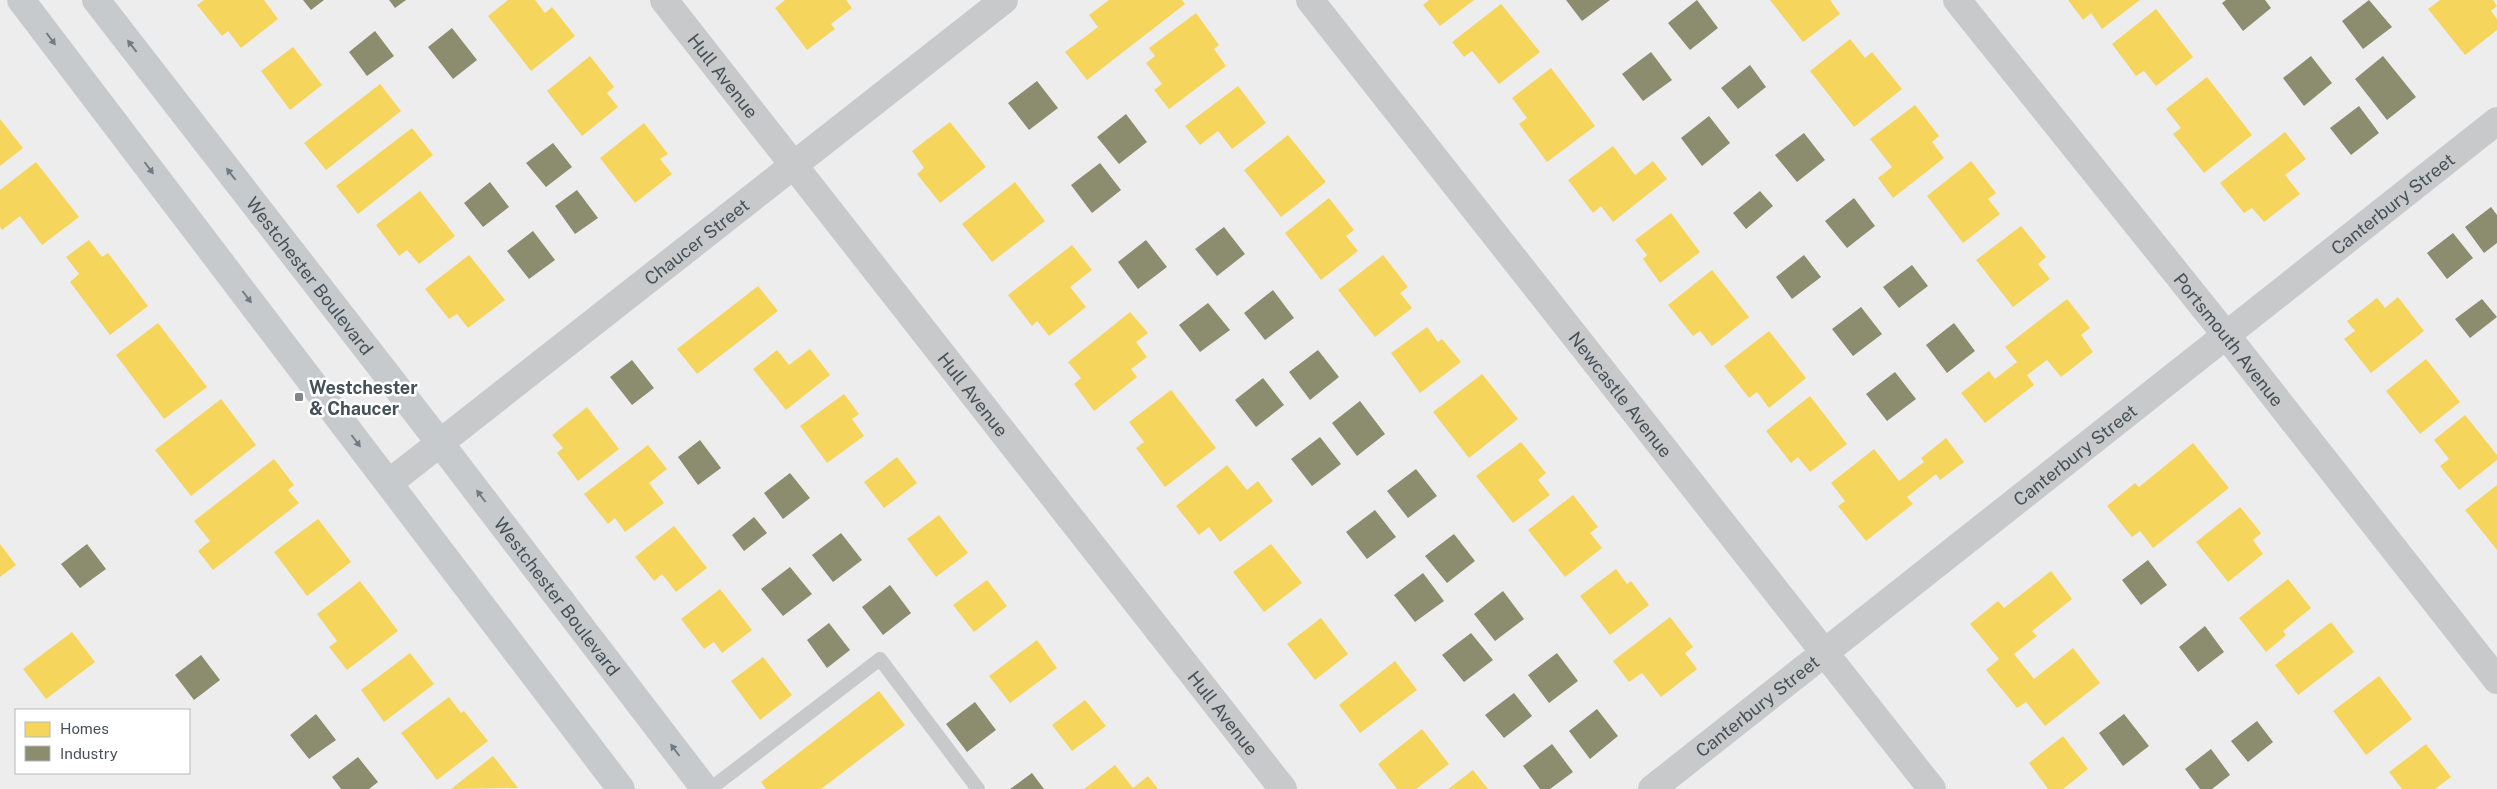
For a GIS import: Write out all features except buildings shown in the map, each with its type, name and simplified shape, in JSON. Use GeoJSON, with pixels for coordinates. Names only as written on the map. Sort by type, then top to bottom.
{"type":"FeatureCollection","features":[{"type":"Feature","properties":{"kind":"street"},"geometry":{"type":"LineString","coordinates":[[21,0],[621,789]]}},
{"type":"Feature","properties":{"kind":"street","name":"Westchester Boulevard"},"geometry":{"type":"LineString","coordinates":[[96,0],[440,443],[705,789]]}},
{"type":"Feature","properties":{"kind":"street","name":"Hull Avenue"},"geometry":{"type":"LineString","coordinates":[[664,0],[1283,789]]}},
{"type":"Feature","properties":{"kind":"street","name":"Newcastle Avenue"},"geometry":{"type":"LineString","coordinates":[[1310,0],[1932,789]]}},
{"type":"Feature","properties":{"kind":"street","name":"Portsmouth Avenue"},"geometry":{"type":"LineString","coordinates":[[1957,0],[2226,335],[2497,680]]}},
{"type":"Feature","properties":{"kind":"street","name":"Chaucer Street"},"geometry":{"type":"LineString","coordinates":[[389,483],[794,164],[992,4]]}},
{"type":"Feature","properties":{"kind":"street","name":"Canterbury Street"},"geometry":{"type":"LineString","coordinates":[[1652,789],[2497,121]]}},
{"type":"Feature","properties":{"kind":"lane"},"geometry":{"type":"LineString","coordinates":[[710,789],[880,659],[978,789]]}},
{"type":"Feature","properties":{"kind":"place","name":"Westchester & Chaucer"},"geometry":{"type":"Point","coordinates":[299,397]}}]}
